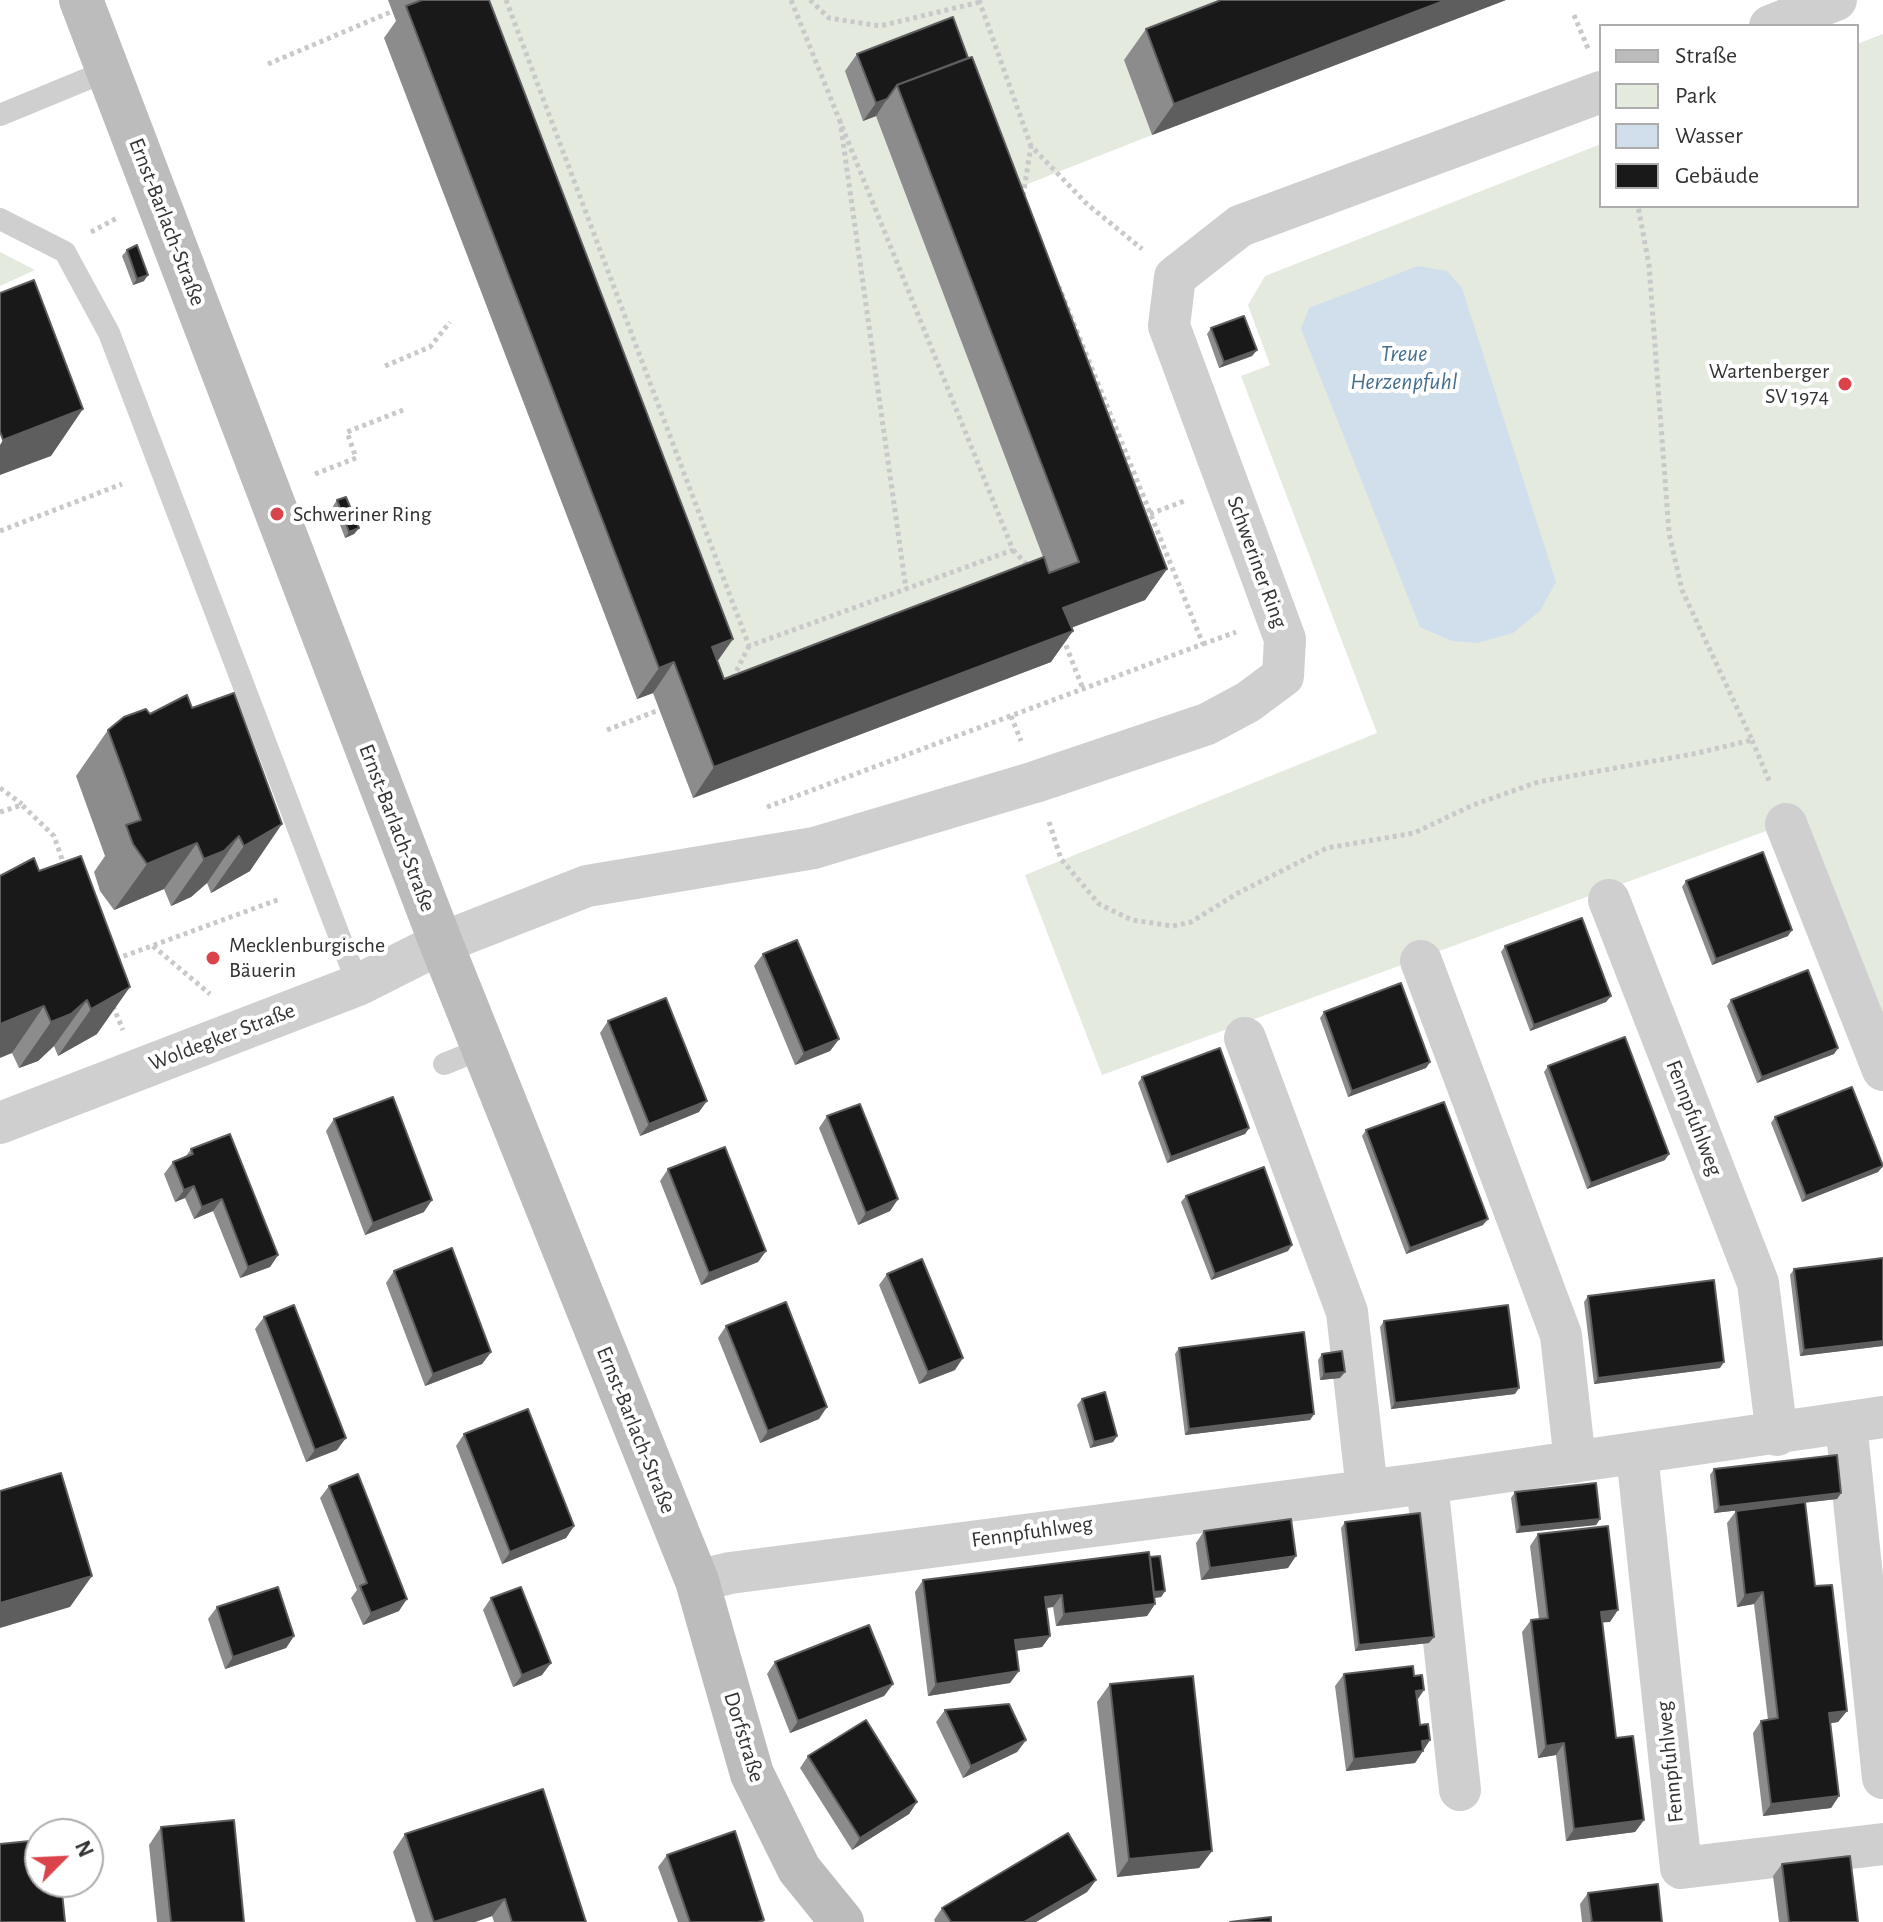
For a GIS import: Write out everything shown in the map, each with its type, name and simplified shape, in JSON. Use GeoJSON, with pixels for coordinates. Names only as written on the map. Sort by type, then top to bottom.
{"type":"FeatureCollection","features":[{"type":"Feature","properties":{"kind":"main road","name":"Ernst-Barlach-Straße"},"geometry":{"type":"LineString","coordinates":[[81,0],[441,943],[697,1581]]}},
{"type":"Feature","properties":{"kind":"main road","name":"Dorfstraße"},"geometry":{"type":"LineString","coordinates":[[697,1581],[752,1774],[799,1869],[842,1922]]}},
{"type":"Feature","properties":{"kind":"street"},"geometry":{"type":"LineString","coordinates":[[1775,24],[1836,0]]}},
{"type":"Feature","properties":{"kind":"street"},"geometry":{"type":"LineString","coordinates":[[1175,277],[1240,226],[1599,93]]}},
{"type":"Feature","properties":{"kind":"street","name":"Schweriner Ring"},"geometry":{"type":"LineString","coordinates":[[441,943],[587,886],[814,848],[1035,782],[1207,724],[1248,702],[1283,676],[1285,639],[1169,326],[1175,277]]}},
{"type":"Feature","properties":{"kind":"street"},"geometry":{"type":"LineString","coordinates":[[1786,824],[1883,1070]]}},
{"type":"Feature","properties":{"kind":"street","name":"Fennpfuhlweg"},"geometry":{"type":"LineString","coordinates":[[1609,900],[1758,1283],[1777,1435]]}},
{"type":"Feature","properties":{"kind":"street","name":"Woldegker Straße"},"geometry":{"type":"LineString","coordinates":[[0,1123],[358,985],[441,943]]}},
{"type":"Feature","properties":{"kind":"street"},"geometry":{"type":"LineString","coordinates":[[1421,961],[1561,1335],[1575,1462]]}},
{"type":"Feature","properties":{"kind":"street"},"geometry":{"type":"LineString","coordinates":[[1245,1038],[1347,1312],[1367,1490]]}},
{"type":"Feature","properties":{"kind":"street","name":"Fennpfuhlweg"},"geometry":{"type":"LineString","coordinates":[[697,1581],[730,1573],[1427,1483],[1865,1420],[1883,1778]]}},
{"type":"Feature","properties":{"kind":"street","name":"Fennpfuhlweg"},"geometry":{"type":"LineString","coordinates":[[1637,1454],[1681,1868],[1883,1844]]}},
{"type":"Feature","properties":{"kind":"street"},"geometry":{"type":"LineString","coordinates":[[1427,1483],[1460,1790]]}},
{"type":"Feature","properties":{"kind":"lane"},"geometry":{"type":"LineString","coordinates":[[0,115],[109,70]]}},
{"type":"Feature","properties":{"kind":"lane"},"geometry":{"type":"LineString","coordinates":[[0,219],[65,252],[109,333],[358,985]]}},
{"type":"Feature","properties":{"kind":"lane"},"geometry":{"type":"LineString","coordinates":[[444,1064],[484,1048]]}},
{"type":"Feature","properties":{"kind":"path"},"geometry":{"type":"LineString","coordinates":[[506,0],[749,646]]}},
{"type":"Feature","properties":{"kind":"path"},"geometry":{"type":"LineString","coordinates":[[791,0],[1013,550],[1032,571]]}},
{"type":"Feature","properties":{"kind":"path"},"geometry":{"type":"LineString","coordinates":[[810,0],[829,18],[880,26],[979,1],[1031,146],[1087,204],[1175,277]]}},
{"type":"Feature","properties":{"kind":"path"},"geometry":{"type":"LineString","coordinates":[[268,64],[393,11]]}},
{"type":"Feature","properties":{"kind":"path"},"geometry":{"type":"LineString","coordinates":[[838,111],[906,589]]}},
{"type":"Feature","properties":{"kind":"path"},"geometry":{"type":"LineString","coordinates":[[1029,211],[1023,196],[1031,146]]}},
{"type":"Feature","properties":{"kind":"path"},"geometry":{"type":"LineString","coordinates":[[1035,782],[1061,859],[1099,904],[1132,920],[1173,926],[1191,922],[1327,848],[1414,833],[1473,805],[1538,782],[1752,740],[1682,590],[1669,533],[1649,265],[1638,208]]}},
{"type":"Feature","properties":{"kind":"path"},"geometry":{"type":"LineString","coordinates":[[764,808],[1203,644],[1058,283]]}},
{"type":"Feature","properties":{"kind":"path"},"geometry":{"type":"LineString","coordinates":[[385,366],[430,347],[450,322]]}},
{"type":"Feature","properties":{"kind":"path"},"geometry":{"type":"LineString","coordinates":[[315,474],[356,458],[347,432],[403,410]]}},
{"type":"Feature","properties":{"kind":"path"},"geometry":{"type":"LineString","coordinates":[[0,531],[122,484]]}},
{"type":"Feature","properties":{"kind":"path"},"geometry":{"type":"LineString","coordinates":[[720,684],[732,680],[749,646],[1013,550]]}},
{"type":"Feature","properties":{"kind":"path"},"geometry":{"type":"LineString","coordinates":[[1060,633],[1083,689]]}},
{"type":"Feature","properties":{"kind":"path"},"geometry":{"type":"LineString","coordinates":[[607,730],[659,710]]}},
{"type":"Feature","properties":{"kind":"path"},"geometry":{"type":"LineString","coordinates":[[0,788],[54,836],[69,879]]}},
{"type":"Feature","properties":{"kind":"path"},"geometry":{"type":"LineString","coordinates":[[0,812],[22,805]]}},
{"type":"Feature","properties":{"kind":"path"},"geometry":{"type":"LineString","coordinates":[[112,961],[280,899]]}},
{"type":"Feature","properties":{"kind":"path"},"geometry":{"type":"LineString","coordinates":[[152,946],[213,996]]}},
{"type":"Feature","properties":{"kind":"path"},"geometry":{"type":"LineString","coordinates":[[108,992],[128,1045]]}},
{"type":"Feature","properties":{"kind":"green space"},"geometry":{"type":"Polygon","coordinates":[[[430,0],[1282,0],[1124,60],[1152,135],[992,198],[1057,594],[702,710],[430,0]]]}},
{"type":"Feature","properties":{"kind":"green space"},"geometry":{"type":"Polygon","coordinates":[[[1883,34],[1883,1045],[1796,820],[1102,1075],[1025,875],[1377,733],[1241,376],[1270,365],[1248,305],[1265,276],[1599,145],[1599,208],[1859,208],[1859,43],[1883,34]]]}},
{"type":"Feature","properties":{"kind":"green space"},"geometry":{"type":"Polygon","coordinates":[[[0,252],[35,270],[0,286],[0,252]]]}},
{"type":"Feature","properties":{"kind":"water","name":"Treue Herzenpfuhl"},"geometry":{"type":"Polygon","coordinates":[[[1418,266],[1447,271],[1462,288],[1556,582],[1540,611],[1513,633],[1477,643],[1452,641],[1420,627],[1301,329],[1309,308],[1418,266]]]}},
{"type":"Feature","properties":{"kind":"building"},"geometry":{"type":"Polygon","coordinates":[[[422,0],[489,0],[733,639],[712,647],[724,679],[1044,557],[1049,573],[1079,562],[897,85],[972,57],[1167,569],[1063,608],[1073,631],[714,767],[674,662],[659,668],[406,6],[422,0]]]}},
{"type":"Feature","properties":{"kind":"building"},"geometry":{"type":"Polygon","coordinates":[[[1221,0],[1446,0],[1174,104],[1146,29],[1221,0]]]}},
{"type":"Feature","properties":{"kind":"building"},"geometry":{"type":"Polygon","coordinates":[[[953,17],[968,58],[897,85],[887,99],[876,103],[857,54],[953,17]]]}},
{"type":"Feature","properties":{"kind":"building"},"geometry":{"type":"Polygon","coordinates":[[[137,245],[148,275],[137,279],[127,250],[137,245]]]}},
{"type":"Feature","properties":{"kind":"building"},"geometry":{"type":"Polygon","coordinates":[[[34,280],[83,409],[3,440],[0,431],[0,293],[34,280]]]}},
{"type":"Feature","properties":{"kind":"building"},"geometry":{"type":"Polygon","coordinates":[[[1244,316],[1257,350],[1224,362],[1211,328],[1244,316]]]}},
{"type":"Feature","properties":{"kind":"building"},"geometry":{"type":"Polygon","coordinates":[[[346,497],[359,528],[349,532],[337,500],[346,497]]]}},
{"type":"Feature","properties":{"kind":"building"},"geometry":{"type":"Polygon","coordinates":[[[234,693],[282,824],[244,846],[239,836],[224,851],[204,859],[197,843],[147,864],[133,844],[126,825],[141,820],[108,730],[124,717],[146,709],[150,714],[187,695],[192,708],[234,693]]]}},
{"type":"Feature","properties":{"kind":"building"},"geometry":{"type":"Polygon","coordinates":[[[1763,852],[1792,930],[1716,959],[1686,881],[1763,852]]]}},
{"type":"Feature","properties":{"kind":"building"},"geometry":{"type":"Polygon","coordinates":[[[81,856],[130,987],[91,1009],[87,1000],[71,1014],[51,1022],[44,1006],[0,1024],[0,876],[34,858],[39,871],[81,856]]]}},
{"type":"Feature","properties":{"kind":"building"},"geometry":{"type":"Polygon","coordinates":[[[1582,918],[1611,996],[1534,1025],[1505,946],[1582,918]]]}},
{"type":"Feature","properties":{"kind":"building"},"geometry":{"type":"Polygon","coordinates":[[[797,940],[839,1039],[804,1053],[763,954],[797,940]]]}},
{"type":"Feature","properties":{"kind":"building"},"geometry":{"type":"Polygon","coordinates":[[[1808,970],[1838,1048],[1762,1077],[1731,1000],[1808,970]]]}},
{"type":"Feature","properties":{"kind":"building"},"geometry":{"type":"Polygon","coordinates":[[[1401,983],[1430,1062],[1352,1091],[1324,1012],[1401,983]]]}},
{"type":"Feature","properties":{"kind":"building"},"geometry":{"type":"Polygon","coordinates":[[[666,998],[707,1101],[649,1124],[608,1021],[666,998]]]}},
{"type":"Feature","properties":{"kind":"building"},"geometry":{"type":"Polygon","coordinates":[[[1625,1037],[1669,1154],[1591,1183],[1548,1066],[1625,1037]]]}},
{"type":"Feature","properties":{"kind":"building"},"geometry":{"type":"Polygon","coordinates":[[[1220,1048],[1249,1128],[1171,1157],[1142,1077],[1220,1048]]]}},
{"type":"Feature","properties":{"kind":"building"},"geometry":{"type":"Polygon","coordinates":[[[1852,1087],[1883,1166],[1806,1196],[1775,1117],[1852,1087]]]}},
{"type":"Feature","properties":{"kind":"building"},"geometry":{"type":"Polygon","coordinates":[[[393,1097],[432,1200],[373,1223],[334,1119],[393,1097]]]}},
{"type":"Feature","properties":{"kind":"building"},"geometry":{"type":"Polygon","coordinates":[[[1444,1102],[1488,1219],[1410,1248],[1366,1130],[1444,1102]]]}},
{"type":"Feature","properties":{"kind":"building"},"geometry":{"type":"Polygon","coordinates":[[[860,1104],[898,1199],[866,1213],[827,1116],[860,1104]]]}},
{"type":"Feature","properties":{"kind":"building"},"geometry":{"type":"Polygon","coordinates":[[[230,1134],[278,1255],[248,1267],[222,1199],[202,1207],[194,1186],[184,1190],[173,1162],[193,1154],[191,1149],[230,1134]]]}},
{"type":"Feature","properties":{"kind":"building"},"geometry":{"type":"Polygon","coordinates":[[[725,1147],[766,1251],[709,1273],[668,1169],[725,1147]]]}},
{"type":"Feature","properties":{"kind":"building"},"geometry":{"type":"Polygon","coordinates":[[[1264,1167],[1292,1245],[1215,1274],[1186,1196],[1264,1167]]]}},
{"type":"Feature","properties":{"kind":"building"},"geometry":{"type":"Polygon","coordinates":[[[452,1248],[491,1352],[433,1374],[394,1271],[452,1248]]]}},
{"type":"Feature","properties":{"kind":"building"},"geometry":{"type":"Polygon","coordinates":[[[1883,1258],[1883,1341],[1804,1350],[1794,1269],[1883,1258]]]}},
{"type":"Feature","properties":{"kind":"building"},"geometry":{"type":"Polygon","coordinates":[[[922,1259],[963,1358],[928,1372],[887,1274],[922,1259]]]}},
{"type":"Feature","properties":{"kind":"building"},"geometry":{"type":"Polygon","coordinates":[[[1714,1280],[1724,1362],[1598,1378],[1588,1296],[1714,1280]]]}},
{"type":"Feature","properties":{"kind":"building"},"geometry":{"type":"Polygon","coordinates":[[[786,1302],[827,1407],[768,1431],[726,1326],[786,1302]]]}},
{"type":"Feature","properties":{"kind":"building"},"geometry":{"type":"Polygon","coordinates":[[[294,1305],[346,1438],[315,1450],[264,1317],[294,1305]]]}},
{"type":"Feature","properties":{"kind":"building"},"geometry":{"type":"Polygon","coordinates":[[[1508,1305],[1519,1388],[1395,1403],[1384,1321],[1508,1305]]]}},
{"type":"Feature","properties":{"kind":"building"},"geometry":{"type":"Polygon","coordinates":[[[1304,1332],[1314,1414],[1189,1429],[1179,1348],[1304,1332]]]}},
{"type":"Feature","properties":{"kind":"building"},"geometry":{"type":"Polygon","coordinates":[[[1342,1351],[1345,1372],[1324,1374],[1322,1354],[1342,1351]]]}},
{"type":"Feature","properties":{"kind":"building"},"geometry":{"type":"Polygon","coordinates":[[[1105,1392],[1117,1436],[1094,1442],[1082,1399],[1105,1392]]]}},
{"type":"Feature","properties":{"kind":"building"},"geometry":{"type":"Polygon","coordinates":[[[528,1409],[574,1526],[510,1552],[464,1434],[528,1409]]]}},
{"type":"Feature","properties":{"kind":"building"},"geometry":{"type":"Polygon","coordinates":[[[1837,1455],[1841,1493],[1719,1507],[1714,1469],[1837,1455]]]}},
{"type":"Feature","properties":{"kind":"building"},"geometry":{"type":"Polygon","coordinates":[[[61,1473],[92,1576],[0,1603],[0,1491],[61,1473]]]}},
{"type":"Feature","properties":{"kind":"building"},"geometry":{"type":"Polygon","coordinates":[[[358,1474],[407,1599],[371,1613],[360,1586],[367,1583],[329,1486],[358,1474]]]}},
{"type":"Feature","properties":{"kind":"building"},"geometry":{"type":"Polygon","coordinates":[[[1596,1483],[1600,1519],[1520,1527],[1515,1492],[1596,1483]]]}},
{"type":"Feature","properties":{"kind":"building"},"geometry":{"type":"Polygon","coordinates":[[[1805,1502],[1815,1586],[1832,1585],[1847,1711],[1829,1713],[1839,1796],[1771,1804],[1761,1721],[1778,1718],[1763,1592],[1745,1595],[1736,1511],[1805,1502]]]}},
{"type":"Feature","properties":{"kind":"building"},"geometry":{"type":"Polygon","coordinates":[[[1420,1513],[1434,1637],[1359,1645],[1345,1522],[1420,1513]]]}},
{"type":"Feature","properties":{"kind":"building"},"geometry":{"type":"Polygon","coordinates":[[[1291,1519],[1296,1556],[1210,1568],[1204,1531],[1291,1519]]]}},
{"type":"Feature","properties":{"kind":"building"},"geometry":{"type":"Polygon","coordinates":[[[1608,1526],[1618,1610],[1601,1612],[1616,1738],[1633,1736],[1644,1820],[1574,1829],[1564,1743],[1546,1746],[1531,1620],[1548,1618],[1538,1534],[1608,1526]]]}},
{"type":"Feature","properties":{"kind":"building"},"geometry":{"type":"Polygon","coordinates":[[[1149,1552],[1155,1604],[1064,1614],[1062,1595],[1045,1597],[1050,1636],[1015,1640],[1019,1671],[936,1684],[923,1580],[1149,1552]]]}},
{"type":"Feature","properties":{"kind":"building"},"geometry":{"type":"Polygon","coordinates":[[[1160,1556],[1165,1591],[1154,1592],[1150,1557],[1160,1556]]]}},
{"type":"Feature","properties":{"kind":"building"},"geometry":{"type":"Polygon","coordinates":[[[278,1587],[294,1636],[233,1657],[217,1607],[278,1587]]]}},
{"type":"Feature","properties":{"kind":"building"},"geometry":{"type":"Polygon","coordinates":[[[521,1587],[551,1663],[522,1675],[491,1598],[521,1587]]]}},
{"type":"Feature","properties":{"kind":"building"},"geometry":{"type":"Polygon","coordinates":[[[869,1625],[893,1684],[798,1721],[775,1662],[869,1625]]]}},
{"type":"Feature","properties":{"kind":"building"},"geometry":{"type":"Polygon","coordinates":[[[1413,1666],[1414,1676],[1422,1675],[1424,1690],[1416,1691],[1420,1725],[1428,1724],[1430,1740],[1422,1741],[1423,1751],[1354,1759],[1344,1674],[1413,1666]]]}},
{"type":"Feature","properties":{"kind":"building"},"geometry":{"type":"Polygon","coordinates":[[[1193,1676],[1212,1851],[1129,1859],[1110,1684],[1193,1676]]]}},
{"type":"Feature","properties":{"kind":"building"},"geometry":{"type":"Polygon","coordinates":[[[1009,1704],[1026,1740],[971,1766],[945,1710],[1009,1704]]]}},
{"type":"Feature","properties":{"kind":"building"},"geometry":{"type":"Polygon","coordinates":[[[866,1720],[917,1802],[860,1838],[808,1756],[866,1720]]]}},
{"type":"Feature","properties":{"kind":"building"},"geometry":{"type":"Polygon","coordinates":[[[543,1789],[586,1922],[512,1922],[505,1899],[434,1922],[405,1834],[543,1789]]]}},
{"type":"Feature","properties":{"kind":"building"},"geometry":{"type":"Polygon","coordinates":[[[234,1820],[244,1922],[171,1922],[161,1827],[234,1820]]]}},
{"type":"Feature","properties":{"kind":"building"},"geometry":{"type":"Polygon","coordinates":[[[735,1831],[764,1920],[690,1922],[667,1855],[735,1831]]]}},
{"type":"Feature","properties":{"kind":"building"},"geometry":{"type":"Polygon","coordinates":[[[1068,1833],[1096,1880],[1024,1922],[951,1922],[942,1908],[1068,1833]]]}},
{"type":"Feature","properties":{"kind":"building"},"geometry":{"type":"Polygon","coordinates":[[[24,1842],[24,1898],[63,1898],[65,1922],[0,1922],[0,1844],[24,1842]]]}},
{"type":"Feature","properties":{"kind":"building"},"geometry":{"type":"Polygon","coordinates":[[[1850,1856],[1858,1922],[1789,1922],[1782,1864],[1850,1856]]]}},
{"type":"Feature","properties":{"kind":"building"},"geometry":{"type":"Polygon","coordinates":[[[1658,1884],[1662,1922],[1592,1922],[1588,1893],[1658,1884]]]}},
{"type":"Feature","properties":{"kind":"building"},"geometry":{"type":"Polygon","coordinates":[[[1271,1917],[1271,1922],[1230,1922],[1271,1917]]]}},
{"type":"Feature","properties":{"kind":"place","name":"Wartenberger SV 1974"},"geometry":{"type":"Point","coordinates":[1845,384]}},
{"type":"Feature","properties":{"kind":"place","name":"Schweriner Ring"},"geometry":{"type":"Point","coordinates":[277,514]}},
{"type":"Feature","properties":{"kind":"place","name":"Mecklenburgische Bäuerin"},"geometry":{"type":"Point","coordinates":[213,958]}}]}
